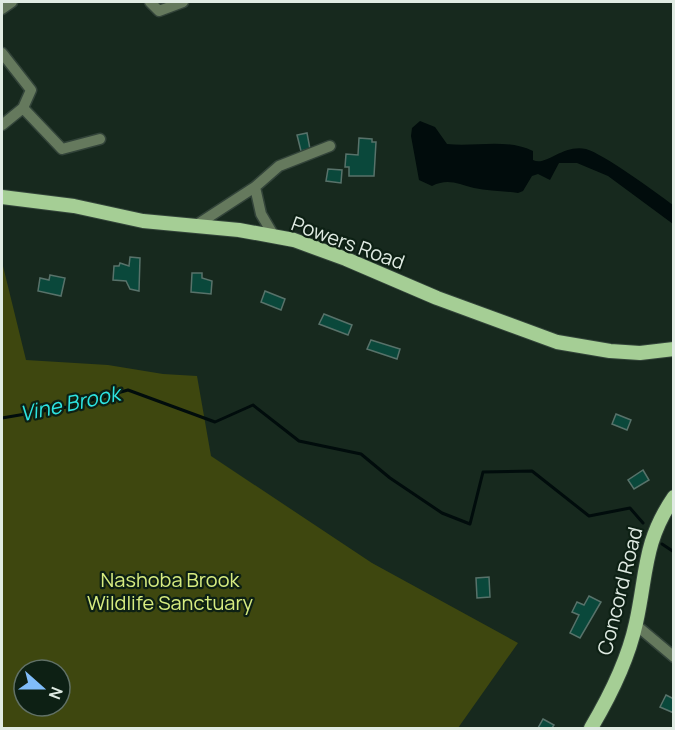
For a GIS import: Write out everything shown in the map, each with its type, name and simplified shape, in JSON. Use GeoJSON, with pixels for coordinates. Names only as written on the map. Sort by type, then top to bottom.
{"type":"FeatureCollection","features":[{"type":"Feature","properties":{"kind":"main road","name":"Powers Road"},"geometry":{"type":"LineString","coordinates":[[2,197],[194,227],[239,230],[294,240],[437,298],[556,342],[610,351],[641,353],[674,349]]}},
{"type":"Feature","properties":{"kind":"main road","name":"Concord Road"},"geometry":{"type":"LineString","coordinates":[[591,729],[615,682],[636,625],[649,545],[662,514],[674,497]]}},
{"type":"Feature","properties":{"kind":"street"},"geometry":{"type":"LineString","coordinates":[[2,9],[12,2]]}},
{"type":"Feature","properties":{"kind":"street"},"geometry":{"type":"LineString","coordinates":[[150,2],[159,11],[183,2]]}},
{"type":"Feature","properties":{"kind":"street"},"geometry":{"type":"LineString","coordinates":[[2,53],[31,90],[23,108],[2,125]]}},
{"type":"Feature","properties":{"kind":"street"},"geometry":{"type":"LineString","coordinates":[[23,108],[62,149],[100,138]]}},
{"type":"Feature","properties":{"kind":"street"},"geometry":{"type":"LineString","coordinates":[[194,227],[255,187],[279,166],[330,146]]}},
{"type":"Feature","properties":{"kind":"street"},"geometry":{"type":"LineString","coordinates":[[255,187],[261,214],[274,236]]}},
{"type":"Feature","properties":{"kind":"street"},"geometry":{"type":"LineString","coordinates":[[636,625],[674,657]]}},
{"type":"Feature","properties":{"kind":"green space","name":"Nashoba Brook Wildlife Sanctuary"},"geometry":{"type":"Polygon","coordinates":[[[2,262],[26,360],[108,365],[163,374],[197,376],[211,456],[372,563],[518,643],[458,728],[2,728],[2,262]]]}},
{"type":"Feature","properties":{"kind":"shaded area"},"geometry":{"type":"Polygon","coordinates":[[[420,121],[435,127],[447,144],[512,145],[533,151],[533,160],[538,161],[577,148],[594,152],[673,205],[673,224],[608,176],[577,163],[559,163],[550,180],[538,174],[532,176],[523,191],[518,193],[479,189],[448,182],[432,186],[419,180],[411,136],[412,128],[420,121]]]}},
{"type":"Feature","properties":{"kind":"building"},"geometry":{"type":"Polygon","coordinates":[[[307,133],[310,149],[301,151],[297,135],[307,133]]]}},
{"type":"Feature","properties":{"kind":"building"},"geometry":{"type":"Polygon","coordinates":[[[359,138],[372,139],[372,142],[376,142],[374,176],[349,176],[349,167],[345,167],[346,154],[358,155],[359,138]]]}},
{"type":"Feature","properties":{"kind":"building"},"geometry":{"type":"Polygon","coordinates":[[[328,169],[342,170],[341,183],[326,181],[328,169]]]}},
{"type":"Feature","properties":{"kind":"building"},"geometry":{"type":"Polygon","coordinates":[[[130,257],[140,258],[139,291],[130,289],[126,281],[113,280],[114,266],[119,266],[120,263],[129,266],[130,257]]]}},
{"type":"Feature","properties":{"kind":"building"},"geometry":{"type":"Polygon","coordinates":[[[192,273],[202,273],[202,278],[212,281],[211,294],[191,292],[192,273]]]}},
{"type":"Feature","properties":{"kind":"building"},"geometry":{"type":"Polygon","coordinates":[[[50,275],[65,278],[61,296],[38,291],[40,278],[49,280],[50,275]]]}},
{"type":"Feature","properties":{"kind":"building"},"geometry":{"type":"Polygon","coordinates":[[[265,291],[285,299],[281,310],[261,302],[265,291]]]}},
{"type":"Feature","properties":{"kind":"building"},"geometry":{"type":"Polygon","coordinates":[[[324,314],[352,325],[348,335],[319,324],[324,314]]]}},
{"type":"Feature","properties":{"kind":"building"},"geometry":{"type":"Polygon","coordinates":[[[371,340],[400,349],[397,359],[367,349],[371,340]]]}},
{"type":"Feature","properties":{"kind":"building"},"geometry":{"type":"Polygon","coordinates":[[[616,414],[631,420],[627,430],[612,424],[616,414]]]}},
{"type":"Feature","properties":{"kind":"building"},"geometry":{"type":"Polygon","coordinates":[[[643,470],[649,480],[634,489],[628,480],[643,470]]]}},
{"type":"Feature","properties":{"kind":"building"},"geometry":{"type":"Polygon","coordinates":[[[489,577],[490,597],[477,598],[476,578],[489,577]]]}},
{"type":"Feature","properties":{"kind":"building"},"geometry":{"type":"Polygon","coordinates":[[[589,596],[601,602],[580,638],[570,633],[579,615],[572,612],[577,602],[584,605],[589,596]]]}},
{"type":"Feature","properties":{"kind":"building"},"geometry":{"type":"Polygon","coordinates":[[[666,695],[674,699],[674,713],[660,707],[666,695]]]}},
{"type":"Feature","properties":{"kind":"building"},"geometry":{"type":"Polygon","coordinates":[[[543,719],[554,725],[552,728],[538,728],[543,719]]]}},
{"type":"Feature","properties":{"kind":"waterway","name":"Vine Brook"},"geometry":{"type":"LineString","coordinates":[[2,418],[67,407],[128,390],[215,422],[253,405],[299,441],[361,454],[390,478],[442,513],[470,524],[483,472],[532,471],[589,516],[630,508],[643,523]]}},
{"type":"Feature","properties":{"kind":"waterway","name":"Vine Brook"},"geometry":{"type":"LineString","coordinates":[[662,544],[674,552]]}}]}
